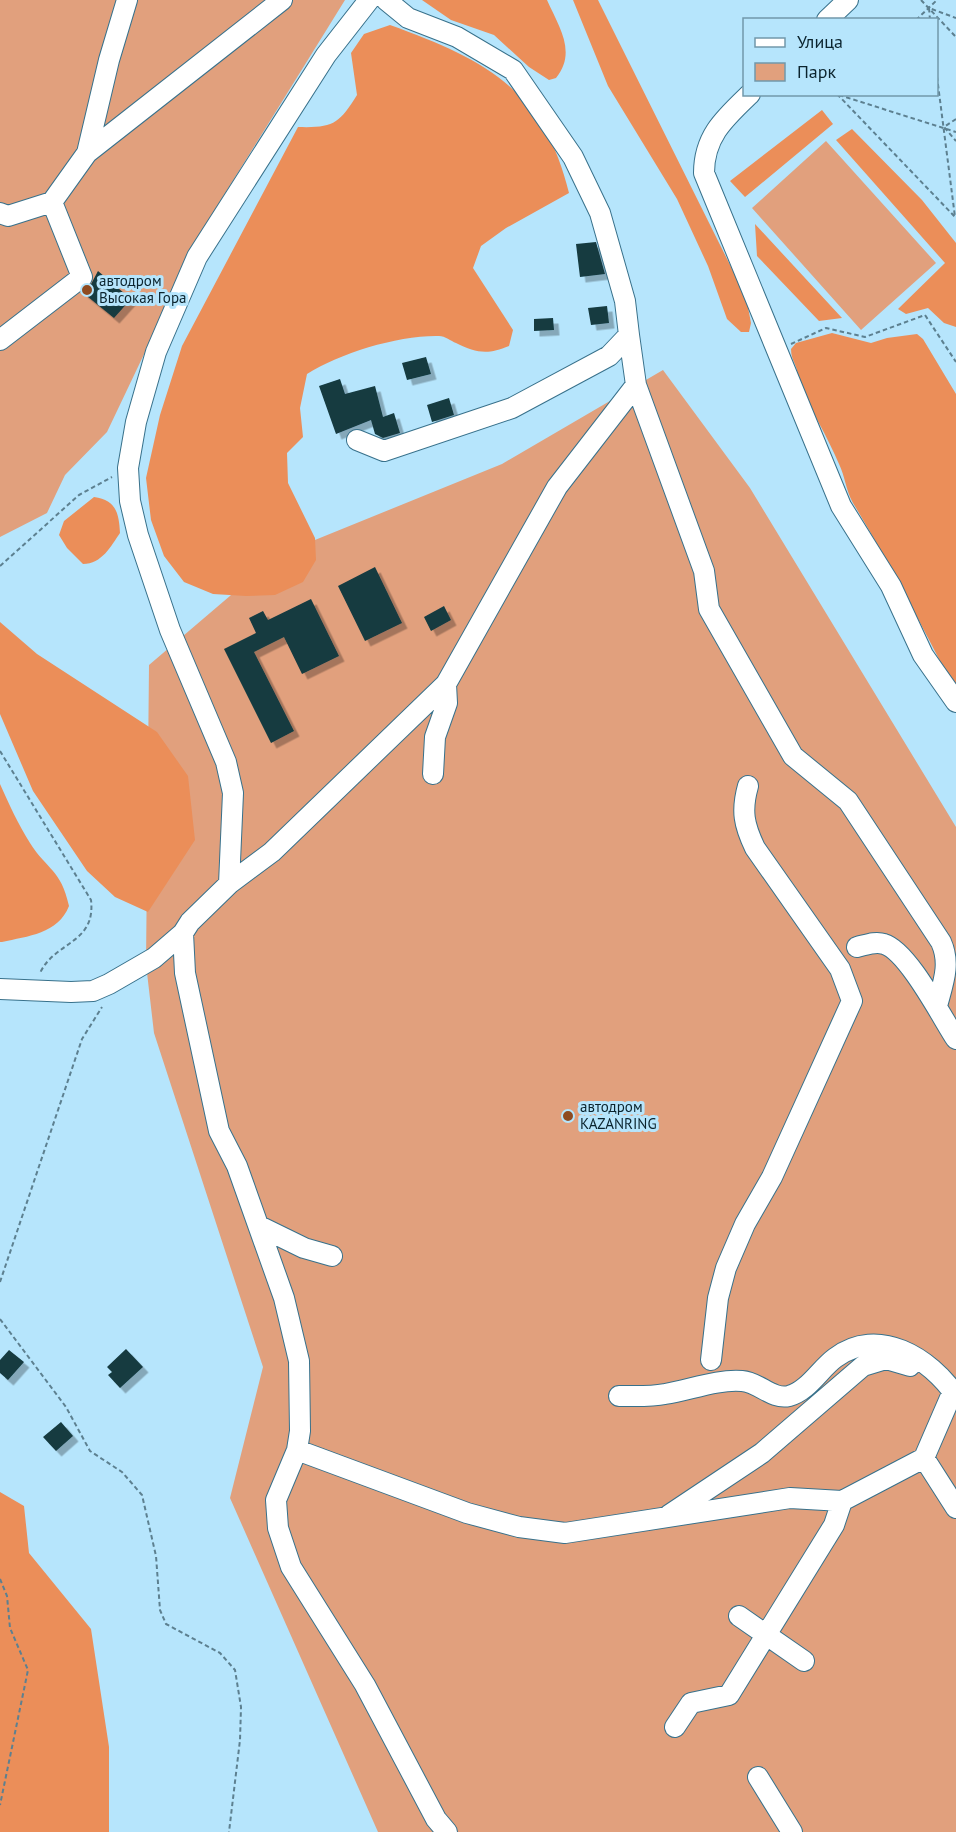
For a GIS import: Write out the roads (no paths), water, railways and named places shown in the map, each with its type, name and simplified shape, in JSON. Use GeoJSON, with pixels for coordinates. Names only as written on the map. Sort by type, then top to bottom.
{"type":"FeatureCollection","features":[{"type":"Feature","properties":{"kind":"lane"},"geometry":{"type":"LineString","coordinates":[[87,153],[109,60],[127,0]]}},
{"type":"Feature","properties":{"kind":"lane"},"geometry":{"type":"LineString","coordinates":[[0,213],[8,216],[52,202],[87,153],[282,0]]}},
{"type":"Feature","properties":{"kind":"lane"},"geometry":{"type":"LineString","coordinates":[[229,884],[232,793],[226,762],[170,630],[138,535],[130,501],[128,468],[136,422],[156,352],[197,257],[326,55],[369,0]]}},
{"type":"Feature","properties":{"kind":"lane"},"geometry":{"type":"LineString","coordinates":[[386,0],[408,18],[457,37],[513,70],[573,157],[600,213],[625,302],[636,386],[704,571],[709,609],[794,756],[848,801],[941,942],[947,956],[947,967],[937,1006]]}},
{"type":"Feature","properties":{"kind":"lane"},"geometry":{"type":"LineString","coordinates":[[829,18],[848,0]]}},
{"type":"Feature","properties":{"kind":"lane"},"geometry":{"type":"LineString","coordinates":[[748,96],[716,127],[704,156],[704,173],[841,506],[891,586],[923,655],[956,702]]}},
{"type":"Feature","properties":{"kind":"lane"},"geometry":{"type":"LineString","coordinates":[[0,340],[82,277],[52,202]]}},
{"type":"Feature","properties":{"kind":"lane"},"geometry":{"type":"LineString","coordinates":[[357,440],[384,451],[512,408],[609,356],[629,335]]}},
{"type":"Feature","properties":{"kind":"lane"},"geometry":{"type":"LineString","coordinates":[[0,989],[93,991],[109,984],[154,958],[183,933],[190,922],[229,884],[272,852],[446,684],[557,487],[636,386]]}},
{"type":"Feature","properties":{"kind":"lane"},"geometry":{"type":"LineString","coordinates":[[433,774],[435,737],[447,703],[446,684]]}},
{"type":"Feature","properties":{"kind":"lane"},"geometry":{"type":"LineString","coordinates":[[711,1360],[718,1298],[726,1269],[745,1224],[772,1177],[852,1001],[840,969],[755,848],[742,816],[748,786]]}},
{"type":"Feature","properties":{"kind":"lane"},"geometry":{"type":"LineString","coordinates":[[183,933],[185,973],[219,1131],[237,1166],[259,1226],[284,1298],[299,1361],[300,1431],[297,1450],[276,1500],[278,1528],[291,1567],[365,1685],[436,1819],[447,1832]]}},
{"type":"Feature","properties":{"kind":"lane"},"geometry":{"type":"LineString","coordinates":[[857,947],[877,943],[894,949],[937,1006],[956,1039]]}},
{"type":"Feature","properties":{"kind":"lane"},"geometry":{"type":"LineString","coordinates":[[259,1226],[304,1248],[332,1256]]}},
{"type":"Feature","properties":{"kind":"lane"},"geometry":{"type":"LineString","coordinates":[[619,1396],[662,1395],[743,1381],[777,1395],[792,1395],[802,1390],[837,1357],[860,1346],[871,1344],[897,1348],[933,1367],[952,1397]]}},
{"type":"Feature","properties":{"kind":"lane"},"geometry":{"type":"LineString","coordinates":[[663,1518],[762,1453],[863,1366],[886,1359],[904,1363],[918,1370],[952,1397]]}},
{"type":"Feature","properties":{"kind":"lane"},"geometry":{"type":"LineString","coordinates":[[297,1450],[467,1513],[519,1527],[565,1533],[790,1498],[842,1501],[924,1458],[952,1397]]}},
{"type":"Feature","properties":{"kind":"lane"},"geometry":{"type":"LineString","coordinates":[[924,1458],[956,1508]]}},
{"type":"Feature","properties":{"kind":"lane"},"geometry":{"type":"LineString","coordinates":[[675,1727],[691,1702],[729,1695],[834,1525],[842,1501]]}},
{"type":"Feature","properties":{"kind":"lane"},"geometry":{"type":"LineString","coordinates":[[739,1616],[804,1661]]}},
{"type":"Feature","properties":{"kind":"lane"},"geometry":{"type":"LineString","coordinates":[[758,1777],[792,1832]]}},
{"type":"Feature","properties":{"kind":"place","name":"автодром Высокая Гора"},"geometry":{"type":"Point","coordinates":[87,290]}},
{"type":"Feature","properties":{"kind":"place","name":"автодром KAZANRING"},"geometry":{"type":"Point","coordinates":[568,1116]}}]}
